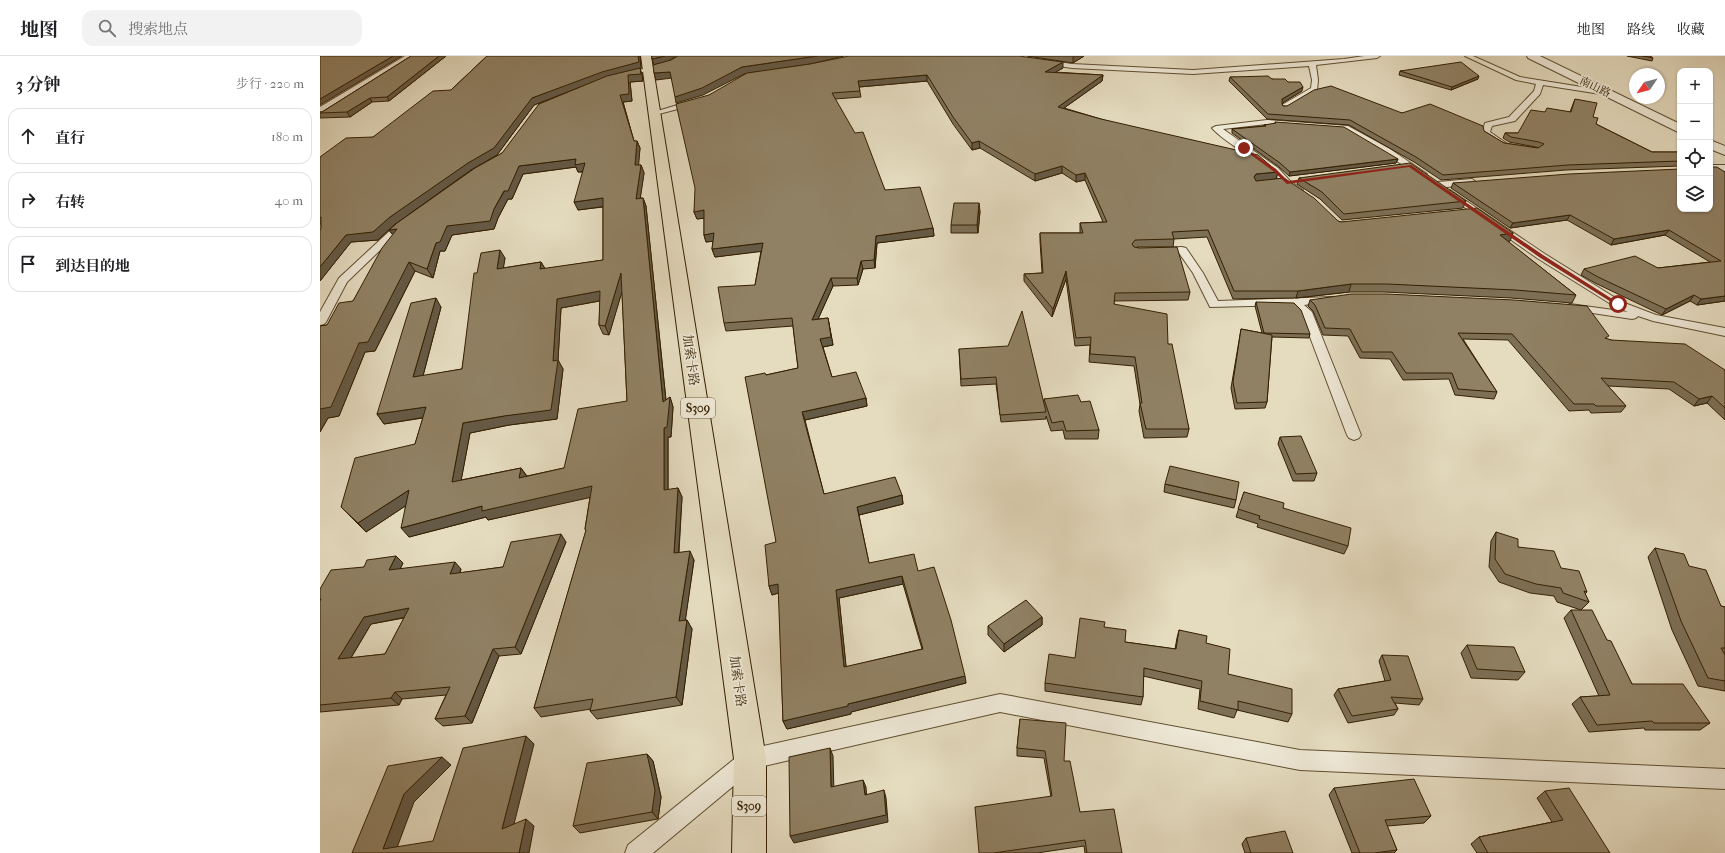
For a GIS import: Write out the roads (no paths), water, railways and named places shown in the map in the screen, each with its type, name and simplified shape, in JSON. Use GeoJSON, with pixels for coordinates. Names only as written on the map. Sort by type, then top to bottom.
{"type":"FeatureCollection","features":[{"type":"Feature","properties":{"kind":"main road","name":"加索卡路"},"geometry":{"type":"LineString","coordinates":[[648,63],[750,759]]}},
{"type":"Feature","properties":{"kind":"main road","name":"S309"},"geometry":{"type":"LineString","coordinates":[[749,853],[750,759]]}},
{"type":"Feature","properties":{"kind":"street"},"geometry":{"type":"LineString","coordinates":[[320,112],[412,56]]}},
{"type":"Feature","properties":{"kind":"street","name":"南山路"},"geometry":{"type":"LineString","coordinates":[[1532,56],[1677,128]]}},
{"type":"Feature","properties":{"kind":"street"},"geometry":{"type":"LineString","coordinates":[[1713,146],[1725,152]]}},
{"type":"Feature","properties":{"kind":"lane"},"geometry":{"type":"LineString","coordinates":[[614,78],[648,63],[670,64],[684,56]]}},
{"type":"Feature","properties":{"kind":"lane"},"geometry":{"type":"LineString","coordinates":[[1038,61],[1072,66],[1193,72],[1312,64],[1377,56]]}},
{"type":"Feature","properties":{"kind":"lane"},"geometry":{"type":"LineString","coordinates":[[1468,56],[1518,79],[1607,93]]}},
{"type":"Feature","properties":{"kind":"lane"},"geometry":{"type":"LineString","coordinates":[[1285,107],[1314,89],[1315,80],[1312,64]]}},
{"type":"Feature","properties":{"kind":"lane"},"geometry":{"type":"LineString","coordinates":[[1513,146],[1506,145],[1486,133],[1488,125],[1512,119],[1537,92],[1540,83]]}},
{"type":"Feature","properties":{"kind":"lane"},"geometry":{"type":"LineString","coordinates":[[655,113],[700,100]]}},
{"type":"Feature","properties":{"kind":"lane"},"geometry":{"type":"LineString","coordinates":[[1305,194],[1287,183],[1275,170],[1216,128],[1267,122],[1345,128],[1410,166],[1541,256],[1618,304],[1653,318]]}},
{"type":"Feature","properties":{"kind":"lane"},"geometry":{"type":"LineString","coordinates":[[1394,168],[1410,166]]}},
{"type":"Feature","properties":{"kind":"lane"},"geometry":{"type":"LineString","coordinates":[[1713,168],[1725,168]]}},
{"type":"Feature","properties":{"kind":"lane"},"geometry":{"type":"LineString","coordinates":[[1273,184],[1302,180]]}},
{"type":"Feature","properties":{"kind":"lane"},"geometry":{"type":"LineString","coordinates":[[1438,185],[1478,182]]}},
{"type":"Feature","properties":{"kind":"lane"},"geometry":{"type":"LineString","coordinates":[[1461,213],[1476,211]]}},
{"type":"Feature","properties":{"kind":"lane"},"geometry":{"type":"LineString","coordinates":[[320,322],[343,280],[398,228],[416,216]]}},
{"type":"Feature","properties":{"kind":"lane"},"geometry":{"type":"LineString","coordinates":[[1145,251],[1182,250],[1198,273],[1214,305],[1254,302],[1296,303],[1337,298]]}},
{"type":"Feature","properties":{"kind":"lane"},"geometry":{"type":"LineString","coordinates":[[1296,303],[1306,312],[1354,435]]}},
{"type":"Feature","properties":{"kind":"lane"},"geometry":{"type":"LineString","coordinates":[[1561,306],[1653,318],[1725,332]]}},
{"type":"Feature","properties":{"kind":"lane"},"geometry":{"type":"LineString","coordinates":[[636,853],[750,759],[1000,703],[1300,760],[1725,779]]}}]}
